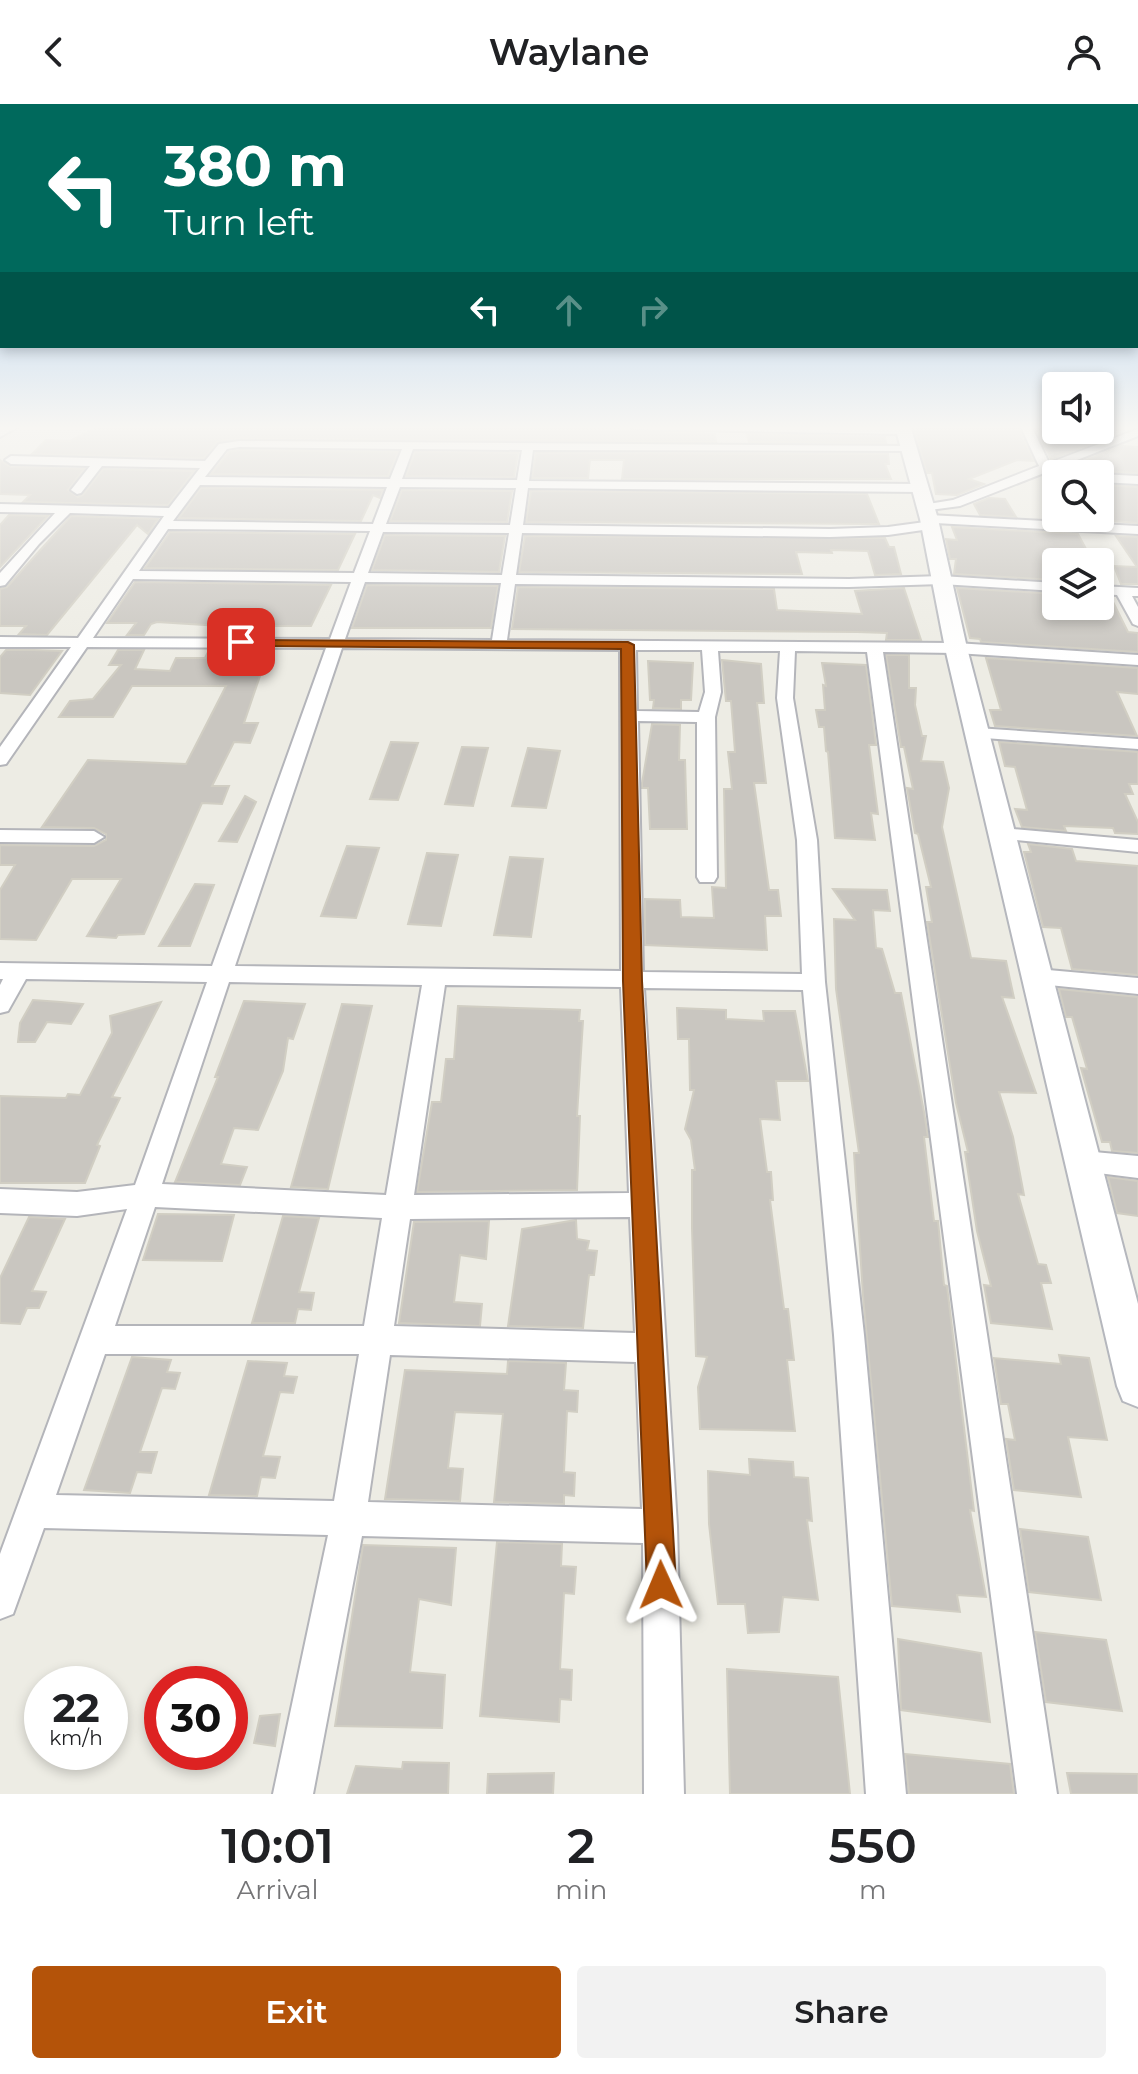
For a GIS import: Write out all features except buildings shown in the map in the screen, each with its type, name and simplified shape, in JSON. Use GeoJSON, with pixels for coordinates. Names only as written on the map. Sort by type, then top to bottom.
{"type":"FeatureCollection","features":[{"type":"Feature","properties":{"kind":"street"},"geometry":{"type":"LineString","coordinates":[[0,760],[179,504]]}},
{"type":"Feature","properties":{"kind":"street"},"geometry":{"type":"LineString","coordinates":[[0,1601],[96,1340],[357,577],[386,504]]}},
{"type":"Feature","properties":{"kind":"street"},"geometry":{"type":"LineString","coordinates":[[499,643],[520,504]]}},
{"type":"Feature","properties":{"kind":"street"},"geometry":{"type":"LineString","coordinates":[[831,504],[1138,530]]}},
{"type":"Feature","properties":{"kind":"street"},"geometry":{"type":"LineString","coordinates":[[924,504],[956,648],[1138,1386]]}},
{"type":"Feature","properties":{"kind":"street"},"geometry":{"type":"LineString","coordinates":[[164,525],[830,533],[888,531],[926,510],[952,504]]}},
{"type":"Feature","properties":{"kind":"street"},"geometry":{"type":"LineString","coordinates":[[0,508],[173,512]]}},
{"type":"Feature","properties":{"kind":"street"},"geometry":{"type":"LineString","coordinates":[[0,582],[34,541],[67,509]]}},
{"type":"Feature","properties":{"kind":"street"},"geometry":{"type":"LineString","coordinates":[[129,575],[849,583],[941,580],[1042,586]]}},
{"type":"Feature","properties":{"kind":"street"},"geometry":{"type":"LineString","coordinates":[[1130,592],[1138,621]]}},
{"type":"Feature","properties":{"kind":"street"},"geometry":{"type":"LineString","coordinates":[[0,642],[956,648],[1138,660]]}},
{"type":"Feature","properties":{"kind":"street"},"geometry":{"type":"LineString","coordinates":[[628,645],[632,981],[660,1526],[664,1794]]}},
{"type":"Feature","properties":{"kind":"street"},"geometry":{"type":"LineString","coordinates":[[707,877],[706,717],[713,692],[710,646]]}},
{"type":"Feature","properties":{"kind":"street"},"geometry":{"type":"LineString","coordinates":[[787,647],[789,665],[785,698],[807,840],[814,982],[849,1335],[886,1794]]}},
{"type":"Feature","properties":{"kind":"street"},"geometry":{"type":"LineString","coordinates":[[874,647],[1037,1794]]}},
{"type":"Feature","properties":{"kind":"street"},"geometry":{"type":"LineString","coordinates":[[627,716],[706,717]]}},
{"type":"Feature","properties":{"kind":"street"},"geometry":{"type":"LineString","coordinates":[[977,733],[1138,744]]}},
{"type":"Feature","properties":{"kind":"street"},"geometry":{"type":"LineString","coordinates":[[1002,834],[1138,846]]}},
{"type":"Feature","properties":{"kind":"street"},"geometry":{"type":"LineString","coordinates":[[0,836],[94,837]]}},
{"type":"Feature","properties":{"kind":"street"},"geometry":{"type":"LineString","coordinates":[[0,1005],[10,971],[223,971],[814,982]]}},
{"type":"Feature","properties":{"kind":"street"},"geometry":{"type":"LineString","coordinates":[[293,1794],[348,1519],[435,977]]}},
{"type":"Feature","properties":{"kind":"street"},"geometry":{"type":"LineString","coordinates":[[1037,977],[1138,986]]}},
{"type":"Feature","properties":{"kind":"street"},"geometry":{"type":"LineString","coordinates":[[1083,1162],[1138,1167]]}},
{"type":"Feature","properties":{"kind":"street"},"geometry":{"type":"LineString","coordinates":[[0,1201],[77,1204],[146,1195],[398,1207],[644,1205]]}},
{"type":"Feature","properties":{"kind":"street"},"geometry":{"type":"LineString","coordinates":[[96,1340],[377,1340],[651,1348]]}},
{"type":"Feature","properties":{"kind":"street"},"geometry":{"type":"LineString","coordinates":[[34,1511],[660,1526]]}},
{"type":"Feature","properties":{"kind":"route"},"geometry":{"type":"LineString","coordinates":[[241,642],[628,645],[632,981],[661,1585]]}}]}
